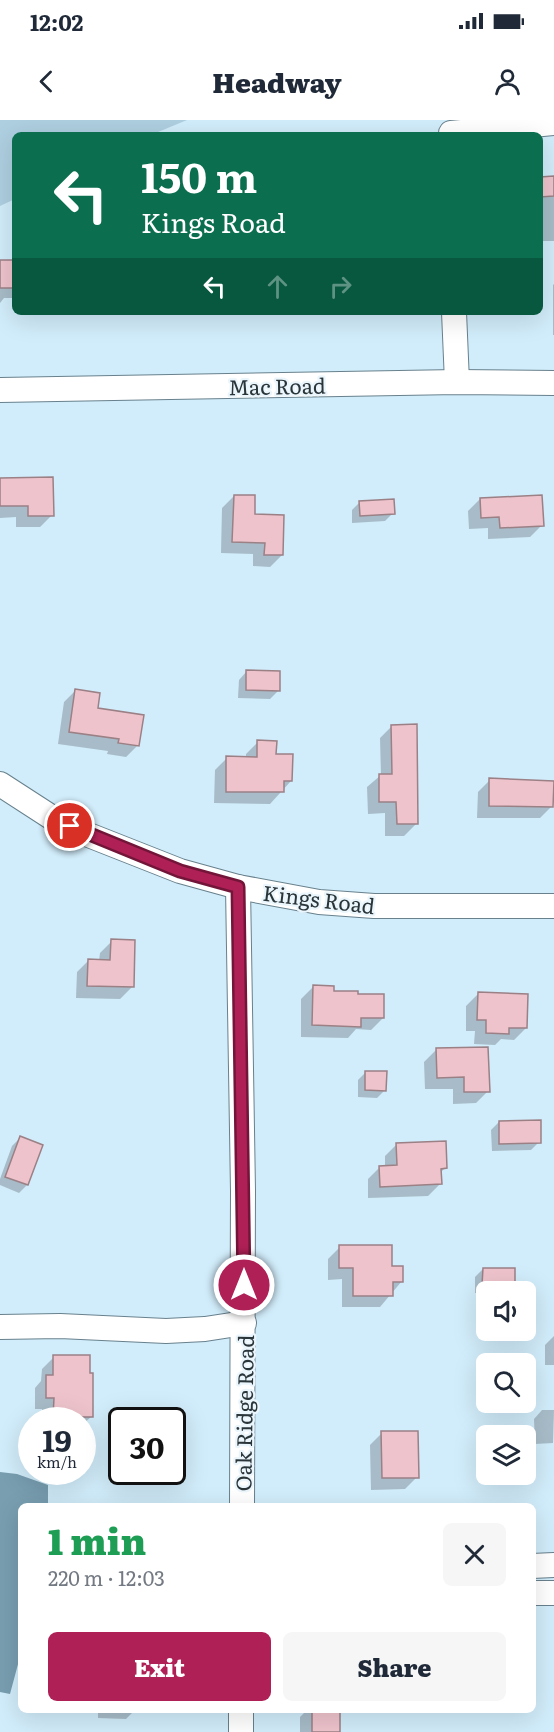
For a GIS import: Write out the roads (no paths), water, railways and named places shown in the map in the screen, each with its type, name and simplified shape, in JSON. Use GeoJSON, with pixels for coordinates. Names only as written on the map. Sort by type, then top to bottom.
{"type":"FeatureCollection","features":[{"type":"Feature","properties":{"kind":"street"},"geometry":{"type":"LineString","coordinates":[[451,129],[554,123]]}},
{"type":"Feature","properties":{"kind":"street"},"geometry":{"type":"LineString","coordinates":[[454,315],[457,382]]}},
{"type":"Feature","properties":{"kind":"street","name":"Mac Road"},"geometry":{"type":"LineString","coordinates":[[0,390],[457,382],[554,383]]}},
{"type":"Feature","properties":{"kind":"street","name":"Kings Road"},"geometry":{"type":"LineString","coordinates":[[0,784],[51,817],[81,832],[180,871],[238,887],[319,902],[374,906],[554,906]]}},
{"type":"Feature","properties":{"kind":"street","name":"Oak Ridge Road"},"geometry":{"type":"LineString","coordinates":[[238,887],[243,1170],[242,1503]]}},
{"type":"Feature","properties":{"kind":"street"},"geometry":{"type":"LineString","coordinates":[[0,1327],[60,1326],[166,1331],[205,1329],[244,1323]]}},
{"type":"Feature","properties":{"kind":"street"},"geometry":{"type":"LineString","coordinates":[[536,1566],[554,1565]]}},
{"type":"Feature","properties":{"kind":"street"},"geometry":{"type":"LineString","coordinates":[[536,1593],[554,1593]]}},
{"type":"Feature","properties":{"kind":"street"},"geometry":{"type":"LineString","coordinates":[[241,1713],[241,1732]]}}]}
